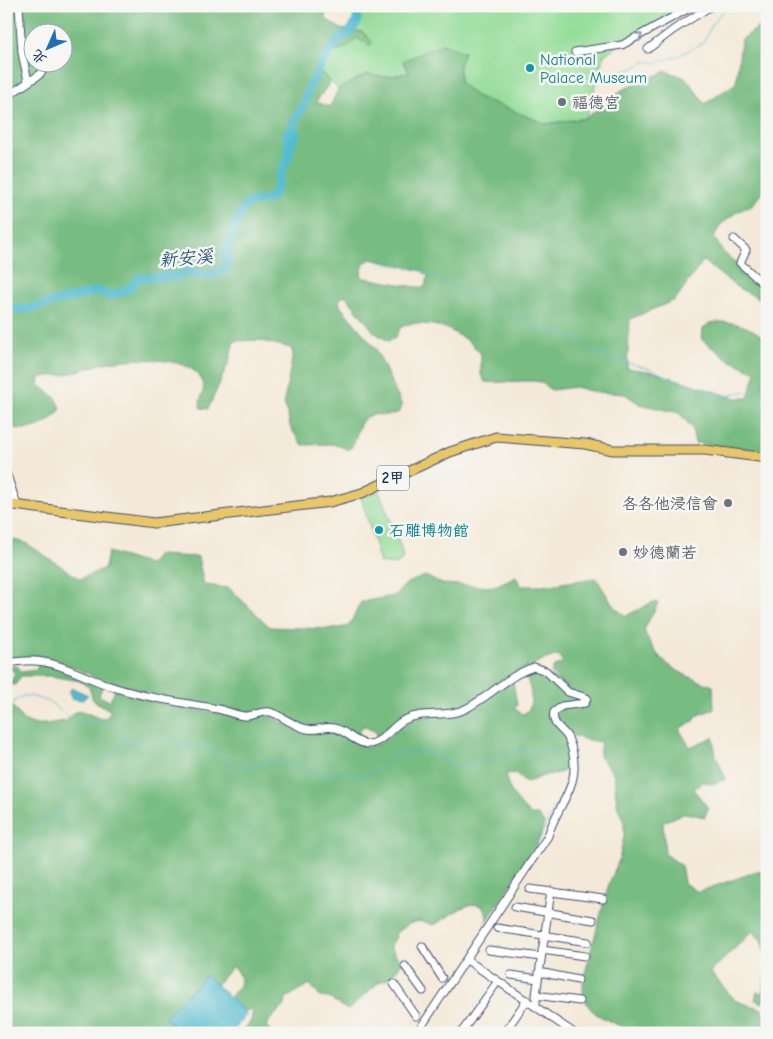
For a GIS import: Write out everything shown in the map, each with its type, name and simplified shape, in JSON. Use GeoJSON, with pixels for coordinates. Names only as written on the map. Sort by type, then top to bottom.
{"type":"FeatureCollection","features":[{"type":"Feature","properties":{"kind":"main road","name":"2甲"},"geometry":{"type":"LineString","coordinates":[[6,504],[154,523],[330,502],[362,494],[450,452],[496,437],[585,444],[613,450],[705,450],[767,458]]}},
{"type":"Feature","properties":{"kind":"street"},"geometry":{"type":"LineString","coordinates":[[19,6],[22,53],[28,81]]}},
{"type":"Feature","properties":{"kind":"street"},"geometry":{"type":"LineString","coordinates":[[575,52],[622,45],[693,6]]}},
{"type":"Feature","properties":{"kind":"street"},"geometry":{"type":"LineString","coordinates":[[648,49],[673,30],[711,6]]}},
{"type":"Feature","properties":{"kind":"street"},"geometry":{"type":"LineString","coordinates":[[6,96],[42,72]]}},
{"type":"Feature","properties":{"kind":"street"},"geometry":{"type":"LineString","coordinates":[[734,239],[746,250],[740,263],[767,287]]}},
{"type":"Feature","properties":{"kind":"street"},"geometry":{"type":"LineString","coordinates":[[6,472],[17,505]]}},
{"type":"Feature","properties":{"kind":"street"},"geometry":{"type":"LineString","coordinates":[[6,664],[22,661],[48,662],[117,688],[169,702],[219,709],[243,716],[270,712],[308,730],[329,727],[342,730],[356,740],[368,744],[378,741],[409,718],[426,713],[446,714],[464,710],[518,674],[538,666],[546,671],[566,691],[588,699],[585,703],[559,707],[553,715],[554,722],[565,733],[574,764],[572,780],[563,802],[552,821],[548,836],[417,1033]]}},
{"type":"Feature","properties":{"kind":"street"},"geometry":{"type":"LineString","coordinates":[[530,889],[603,899]]}},
{"type":"Feature","properties":{"kind":"street"},"geometry":{"type":"LineString","coordinates":[[536,1006],[550,891]]}},
{"type":"Feature","properties":{"kind":"street"},"geometry":{"type":"LineString","coordinates":[[515,907],[593,920]]}},
{"type":"Feature","properties":{"kind":"street"},"geometry":{"type":"LineString","coordinates":[[497,928],[588,942]]}},
{"type":"Feature","properties":{"kind":"street"},"geometry":{"type":"LineString","coordinates":[[422,946],[442,978]]}},
{"type":"Feature","properties":{"kind":"street"},"geometry":{"type":"LineString","coordinates":[[489,950],[585,956]]}},
{"type":"Feature","properties":{"kind":"street"},"geometry":{"type":"LineString","coordinates":[[467,960],[574,1033]]}},
{"type":"Feature","properties":{"kind":"street"},"geometry":{"type":"LineString","coordinates":[[405,966],[423,991]]}},
{"type":"Feature","properties":{"kind":"street"},"geometry":{"type":"LineString","coordinates":[[511,975],[578,980]]}},
{"type":"Feature","properties":{"kind":"street"},"geometry":{"type":"LineString","coordinates":[[461,1033],[498,981]]}},
{"type":"Feature","properties":{"kind":"street"},"geometry":{"type":"LineString","coordinates":[[394,984],[416,1016]]}},
{"type":"Feature","properties":{"kind":"street"},"geometry":{"type":"LineString","coordinates":[[536,995],[580,1002]]}},
{"type":"Feature","properties":{"kind":"street"},"geometry":{"type":"LineString","coordinates":[[504,1033],[527,1000]]}},
{"type":"Feature","properties":{"kind":"green space"},"geometry":{"type":"Polygon","coordinates":[[[6,6],[324,6],[326,19],[341,29],[363,32],[372,42],[370,46],[357,38],[347,47],[332,53],[319,70],[330,82],[316,102],[330,107],[338,89],[367,74],[385,77],[409,73],[403,61],[442,44],[464,52],[459,65],[460,83],[476,96],[546,124],[586,118],[622,90],[666,71],[686,78],[705,104],[736,83],[741,40],[767,21],[767,185],[752,206],[738,211],[720,225],[714,237],[723,252],[767,290],[767,302],[738,288],[703,261],[675,300],[630,319],[627,368],[654,372],[735,398],[748,398],[756,372],[731,361],[702,340],[703,329],[709,323],[733,323],[754,331],[767,340],[767,378],[763,383],[767,395],[767,450],[695,443],[692,428],[679,413],[640,404],[625,394],[595,392],[575,387],[552,390],[542,383],[532,381],[485,382],[481,375],[481,354],[467,340],[446,328],[412,323],[401,327],[394,339],[388,341],[374,332],[345,295],[339,300],[340,306],[376,349],[402,406],[399,412],[394,414],[367,417],[360,425],[349,450],[335,444],[303,445],[291,429],[284,402],[293,354],[291,348],[258,340],[236,341],[233,344],[229,362],[208,409],[201,408],[200,406],[203,385],[200,377],[193,370],[183,365],[155,360],[114,361],[63,375],[40,378],[39,385],[56,398],[61,408],[57,414],[44,424],[28,429],[6,424],[6,6]],[[371,259],[364,263],[361,274],[363,278],[414,287],[425,287],[428,276],[422,271],[371,259]]]}},
{"type":"Feature","properties":{"kind":"green space","name":"National Palace Museum"},"geometry":{"type":"Polygon","coordinates":[[[365,6],[690,6],[622,43],[604,55],[586,118],[546,124],[476,96],[460,83],[459,65],[464,52],[442,44],[403,62],[409,73],[385,77],[367,74],[338,89],[319,70],[356,26],[361,19],[360,12],[365,6]]]}},
{"type":"Feature","properties":{"kind":"green space"},"geometry":{"type":"Polygon","coordinates":[[[379,491],[401,548],[403,558],[397,565],[380,563],[361,497],[379,491]]]}},
{"type":"Feature","properties":{"kind":"green space"},"geometry":{"type":"Polygon","coordinates":[[[6,538],[26,543],[80,579],[105,568],[108,552],[150,565],[158,555],[198,557],[204,585],[229,588],[270,627],[334,629],[349,626],[361,602],[394,596],[407,583],[425,576],[442,584],[493,587],[516,576],[521,586],[542,586],[596,578],[615,608],[626,616],[653,602],[658,603],[644,630],[649,642],[671,667],[713,686],[714,709],[698,715],[694,721],[679,729],[690,747],[713,737],[716,756],[726,779],[713,784],[702,782],[694,790],[708,808],[705,817],[685,813],[663,822],[665,854],[681,865],[684,883],[698,892],[758,871],[767,876],[767,960],[761,940],[753,931],[710,972],[736,1001],[762,1009],[767,1033],[632,1033],[597,1014],[590,1009],[585,1001],[583,991],[584,977],[608,887],[619,860],[624,836],[624,823],[617,805],[614,774],[599,756],[601,742],[581,738],[569,733],[555,719],[558,710],[588,703],[569,690],[551,673],[554,666],[563,663],[559,655],[521,671],[457,709],[423,711],[408,717],[377,739],[376,732],[363,726],[359,731],[359,739],[344,728],[313,728],[257,710],[246,712],[179,701],[102,680],[57,660],[16,659],[6,662],[6,538]]]}},
{"type":"Feature","properties":{"kind":"green space"},"geometry":{"type":"Polygon","coordinates":[[[38,664],[56,665],[103,685],[99,696],[110,701],[115,690],[174,707],[234,715],[264,714],[289,725],[341,731],[366,747],[379,744],[403,723],[429,715],[452,717],[463,713],[510,682],[513,682],[517,705],[514,708],[522,714],[527,712],[531,698],[525,674],[533,669],[539,669],[586,699],[552,712],[569,750],[569,765],[565,770],[524,782],[516,773],[506,774],[508,785],[518,802],[531,815],[538,815],[544,823],[539,839],[486,923],[487,916],[483,907],[471,905],[458,910],[434,925],[413,922],[404,927],[395,934],[396,937],[390,947],[402,963],[390,977],[380,981],[348,1010],[329,998],[320,997],[310,984],[286,998],[285,1005],[269,1021],[267,1027],[273,1033],[239,1033],[251,1021],[252,1009],[244,1011],[230,998],[238,987],[241,978],[233,966],[216,985],[206,975],[165,1018],[180,1033],[6,1033],[6,709],[9,706],[14,708],[23,720],[36,725],[66,721],[75,712],[82,711],[101,719],[107,717],[111,711],[93,700],[89,687],[80,681],[51,676],[21,676],[15,685],[6,684],[6,681],[11,683],[15,672],[9,669],[6,674],[6,667],[17,666],[22,672],[36,670],[38,664]]]}},
{"type":"Feature","properties":{"kind":"green space"},"geometry":{"type":"Polygon","coordinates":[[[767,970],[767,986],[763,1003],[755,1000],[757,992],[762,993],[767,970]]]}},
{"type":"Feature","properties":{"kind":"water"},"geometry":{"type":"Polygon","coordinates":[[[72,688],[88,695],[83,700],[71,698],[69,692],[72,688]]]}},
{"type":"Feature","properties":{"kind":"water"},"geometry":{"type":"Polygon","coordinates":[[[206,975],[247,1014],[230,1033],[180,1033],[165,1017],[206,975]]]}},
{"type":"Feature","properties":{"kind":"waterway"},"geometry":{"type":"LineString","coordinates":[[616,72],[629,70],[646,61],[656,63],[680,55],[703,43],[712,24],[727,6]]}},
{"type":"Feature","properties":{"kind":"waterway","name":"新安溪"},"geometry":{"type":"LineString","coordinates":[[6,311],[32,308],[98,291],[110,296],[127,290],[139,278],[179,277],[187,271],[197,274],[211,274],[225,270],[228,261],[225,255],[226,251],[240,214],[246,205],[268,200],[275,192],[289,152],[286,135],[304,105],[309,87],[319,68],[339,39],[349,33],[357,22],[357,14],[360,9]]}},
{"type":"Feature","properties":{"kind":"waterway","name":"新安溪"},"geometry":{"type":"LineString","coordinates":[[290,146],[296,134],[292,125]]}},
{"type":"Feature","properties":{"kind":"waterway"},"geometry":{"type":"LineString","coordinates":[[378,261],[420,270],[468,294],[493,302],[526,323],[576,338],[589,348],[612,359],[648,368],[718,399],[749,392],[761,395],[767,400]]}},
{"type":"Feature","properties":{"kind":"waterway"},"geometry":{"type":"LineString","coordinates":[[6,720],[10,708],[16,700],[23,696],[30,696],[50,702],[74,722],[103,723],[111,727],[122,737],[133,742],[165,739],[184,745],[204,747],[216,752],[237,767],[243,769],[272,761],[325,774],[366,775],[376,770],[392,755],[403,752],[427,752],[459,766],[494,758],[503,753],[530,749],[559,752],[571,759]]}},
{"type":"Feature","properties":{"kind":"waterway"},"geometry":{"type":"LineString","coordinates":[[6,870],[17,848],[32,829],[65,809],[81,792],[95,769],[128,740]]}},
{"type":"Feature","properties":{"kind":"waterway"},"geometry":{"type":"LineString","coordinates":[[535,849],[549,818],[560,800],[571,770]]}},
{"type":"Feature","properties":{"kind":"place","name":"National Palace Museum"},"geometry":{"type":"Point","coordinates":[530,68]}},
{"type":"Feature","properties":{"kind":"place","name":"福德宮"},"geometry":{"type":"Point","coordinates":[562,102]}},
{"type":"Feature","properties":{"kind":"place","name":"各各他浸信會"},"geometry":{"type":"Point","coordinates":[728,503]}},
{"type":"Feature","properties":{"kind":"place","name":"石雕博物館"},"geometry":{"type":"Point","coordinates":[379,530]}},
{"type":"Feature","properties":{"kind":"place","name":"妙德蘭若"},"geometry":{"type":"Point","coordinates":[623,552]}}]}
